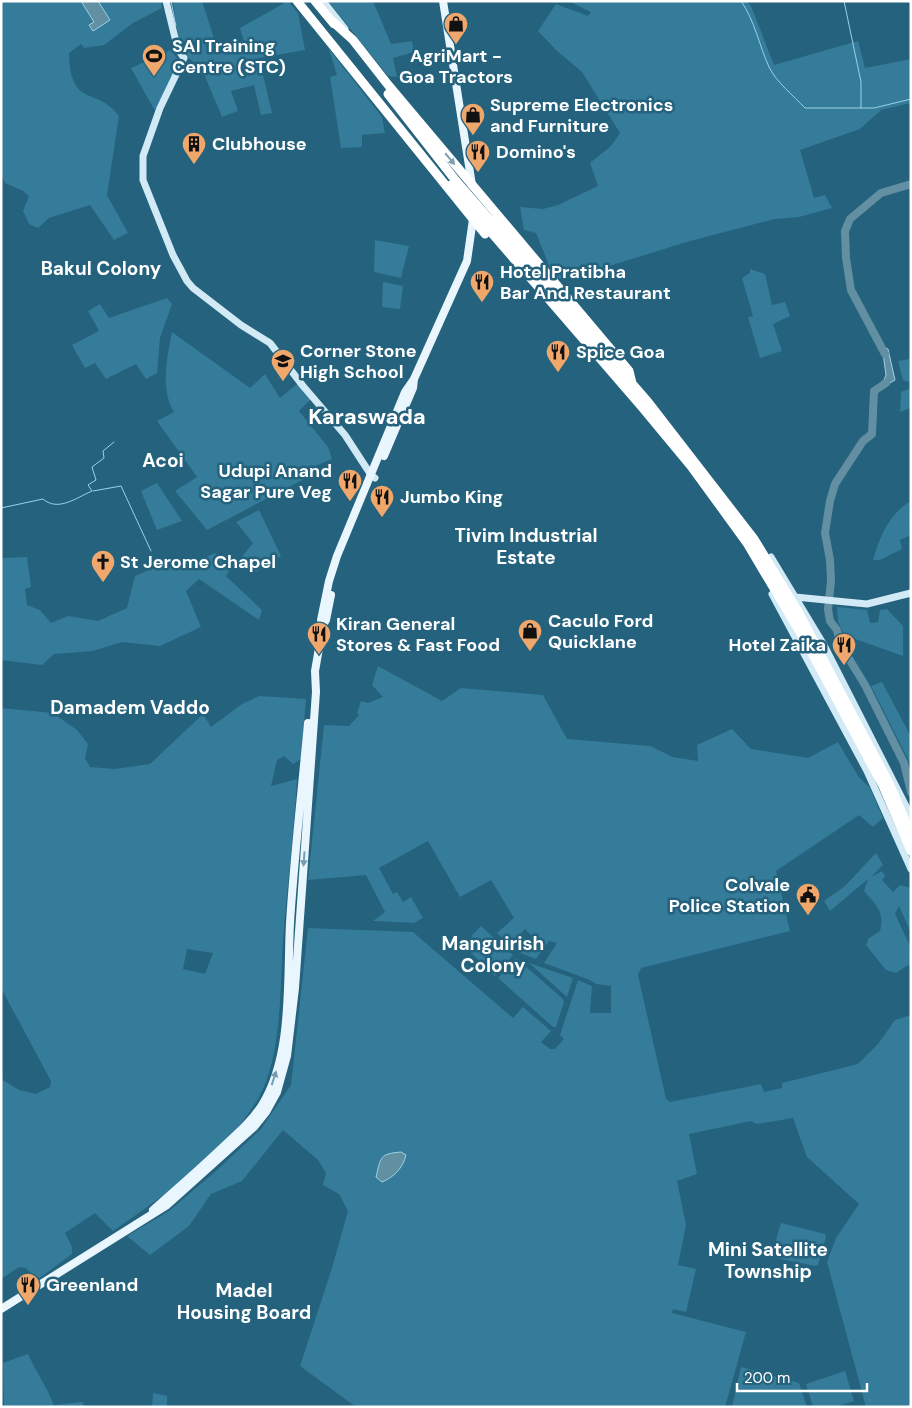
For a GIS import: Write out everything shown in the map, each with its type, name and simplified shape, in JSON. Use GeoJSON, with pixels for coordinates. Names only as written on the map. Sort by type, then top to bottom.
{"type":"FeatureCollection","features":[{"type":"Feature","properties":{"kind":"highway"},"geometry":{"type":"LineString","coordinates":[[296,1],[473,219],[614,383],[631,389]]}},
{"type":"Feature","properties":{"kind":"highway"},"geometry":{"type":"LineString","coordinates":[[303,1],[453,183],[697,463],[768,558],[889,783],[911,834]]}},
{"type":"Feature","properties":{"kind":"highway"},"geometry":{"type":"LineString","coordinates":[[315,1],[453,183]]}},
{"type":"Feature","properties":{"kind":"highway"},"geometry":{"type":"LineString","coordinates":[[332,21],[353,40],[489,206],[629,371],[631,389],[748,543],[883,786],[911,851]]}},
{"type":"Feature","properties":{"kind":"highway"},"geometry":{"type":"LineString","coordinates":[[456,198],[472,185]]}},
{"type":"Feature","properties":{"kind":"highway"},"geometry":{"type":"LineString","coordinates":[[473,219],[489,206]]}},
{"type":"Feature","properties":{"kind":"main road"},"geometry":{"type":"LineString","coordinates":[[443,1],[472,185]]}},
{"type":"Feature","properties":{"kind":"main road"},"geometry":{"type":"LineString","coordinates":[[295,928],[291,917],[310,703],[314,689],[323,624],[321,620],[329,581],[408,386],[414,379],[467,261],[473,219]]}},
{"type":"Feature","properties":{"kind":"main road"},"geometry":{"type":"LineString","coordinates":[[1,1309],[149,1216],[150,1212],[180,1188],[250,1122],[266,1097],[281,1053],[295,928],[300,917],[316,692],[314,689]]}},
{"type":"Feature","properties":{"kind":"main road"},"geometry":{"type":"LineString","coordinates":[[291,917],[300,917]]}},
{"type":"Feature","properties":{"kind":"street"},"geometry":{"type":"LineString","coordinates":[[166,1],[178,50],[184,58],[160,108],[143,156],[143,180],[166,238],[187,281],[240,325],[270,342],[303,386],[345,435],[373,476]]}},
{"type":"Feature","properties":{"kind":"street"},"geometry":{"type":"LineString","coordinates":[[323,1],[353,40]]}},
{"type":"Feature","properties":{"kind":"street"},"geometry":{"type":"LineString","coordinates":[[768,558],[824,644],[911,816]]}},
{"type":"Feature","properties":{"kind":"street"},"geometry":{"type":"LineString","coordinates":[[775,592],[867,771],[911,869]]}},
{"type":"Feature","properties":{"kind":"street"},"geometry":{"type":"LineString","coordinates":[[795,597],[867,604],[911,593]]}},
{"type":"Feature","properties":{"kind":"shaded area"},"geometry":{"type":"Polygon","coordinates":[[[1,1],[161,1],[162,8],[133,23],[104,45],[84,48],[81,44],[69,53],[71,71],[74,82],[79,90],[102,101],[119,116],[107,195],[128,233],[114,240],[90,205],[49,218],[38,228],[29,224],[23,211],[29,196],[23,191],[5,183],[1,174],[1,1]]]}},
{"type":"Feature","properties":{"kind":"shaded area"},"geometry":{"type":"Polygon","coordinates":[[[81,1],[98,1],[110,20],[93,31],[89,25],[94,22],[81,1]]]}},
{"type":"Feature","properties":{"kind":"shaded area"},"geometry":{"type":"Polygon","coordinates":[[[178,1],[202,1],[219,54],[245,46],[240,28],[288,1],[298,13],[305,50],[259,58],[272,113],[261,115],[254,85],[231,91],[238,111],[222,117],[201,67],[187,57],[180,47],[173,3],[178,1]]]}},
{"type":"Feature","properties":{"kind":"shaded area"},"geometry":{"type":"Polygon","coordinates":[[[328,1],[373,1],[391,44],[412,41],[414,52],[393,58],[397,77],[388,76],[328,1]]]}},
{"type":"Feature","properties":{"kind":"shaded area"},"geometry":{"type":"Polygon","coordinates":[[[568,1],[747,1],[751,6],[774,65],[858,41],[865,68],[911,59],[911,103],[881,110],[860,129],[800,150],[814,198],[825,195],[832,208],[799,217],[775,219],[690,241],[567,279],[554,278],[536,233],[524,230],[520,207],[543,209],[558,205],[598,186],[590,163],[611,146],[620,133],[582,72],[556,50],[538,31],[556,4],[588,16],[591,12],[568,1]]]}},
{"type":"Feature","properties":{"kind":"shaded area"},"geometry":{"type":"Polygon","coordinates":[[[329,49],[382,117],[385,133],[362,135],[362,147],[341,148],[330,77],[337,75],[329,49]]]}},
{"type":"Feature","properties":{"kind":"shaded area","name":"SAI Training Centre (STC)"},"geometry":{"type":"Polygon","coordinates":[[[171,50],[179,61],[155,111],[131,68],[171,50]]]}},
{"type":"Feature","properties":{"kind":"shaded area"},"geometry":{"type":"Polygon","coordinates":[[[375,240],[409,246],[401,278],[374,272],[375,240]]]}},
{"type":"Feature","properties":{"kind":"shaded area"},"geometry":{"type":"Polygon","coordinates":[[[750,269],[765,274],[772,305],[785,302],[790,316],[773,324],[782,351],[760,358],[748,317],[753,316],[742,278],[750,273],[750,269]]]}},
{"type":"Feature","properties":{"kind":"shaded area"},"geometry":{"type":"Polygon","coordinates":[[[383,282],[403,286],[400,309],[382,307],[383,282]]]}},
{"type":"Feature","properties":{"kind":"shaded area"},"geometry":{"type":"Polygon","coordinates":[[[167,298],[172,304],[160,338],[157,373],[146,379],[136,364],[106,379],[95,363],[85,368],[72,345],[99,331],[88,311],[100,304],[109,318],[167,298]]]}},
{"type":"Feature","properties":{"kind":"shaded area"},"geometry":{"type":"Polygon","coordinates":[[[172,332],[250,388],[265,374],[280,398],[297,384],[311,399],[299,411],[328,447],[332,459],[315,466],[310,476],[207,530],[175,491],[197,477],[157,421],[174,412],[167,393],[166,383],[172,332]]]}},
{"type":"Feature","properties":{"kind":"shaded area"},"geometry":{"type":"Polygon","coordinates":[[[882,346],[888,349],[895,380],[883,387],[873,389],[884,380],[886,375],[882,346]]]}},
{"type":"Feature","properties":{"kind":"shaded area"},"geometry":{"type":"Polygon","coordinates":[[[909,359],[911,380],[908,382],[903,380],[898,361],[909,359]]]}},
{"type":"Feature","properties":{"kind":"shaded area"},"geometry":{"type":"Polygon","coordinates":[[[911,388],[911,408],[900,412],[901,392],[911,388]]]}},
{"type":"Feature","properties":{"kind":"shaded area"},"geometry":{"type":"Polygon","coordinates":[[[157,483],[182,521],[157,530],[141,491],[157,483]]]}},
{"type":"Feature","properties":{"kind":"shaded area"},"geometry":{"type":"Polygon","coordinates":[[[911,501],[911,535],[900,540],[902,549],[880,560],[873,560],[886,526],[897,512],[911,501]]]}},
{"type":"Feature","properties":{"kind":"shaded area"},"geometry":{"type":"Polygon","coordinates":[[[259,510],[281,556],[256,572],[240,559],[253,543],[236,522],[259,510]]]}},
{"type":"Feature","properties":{"kind":"shaded area"},"geometry":{"type":"Polygon","coordinates":[[[215,553],[231,569],[226,576],[262,610],[259,620],[199,579],[186,591],[201,627],[160,646],[122,642],[93,651],[54,654],[42,665],[1,660],[1,558],[27,557],[31,587],[25,589],[27,605],[40,610],[51,623],[68,616],[98,621],[127,608],[135,576],[172,560],[176,571],[215,553]]]}},
{"type":"Feature","properties":{"kind":"shaded area"},"geometry":{"type":"Polygon","coordinates":[[[837,607],[867,610],[870,623],[878,622],[880,610],[887,609],[903,626],[903,656],[844,635],[838,621],[837,607]]]}},
{"type":"Feature","properties":{"kind":"shaded area"},"geometry":{"type":"Polygon","coordinates":[[[378,666],[442,701],[461,688],[543,695],[567,739],[650,746],[673,757],[698,761],[697,745],[732,729],[751,749],[808,758],[838,742],[858,776],[870,788],[883,818],[873,827],[859,815],[776,871],[790,931],[641,968],[638,975],[666,1099],[670,1102],[761,1084],[764,1092],[782,1088],[782,1083],[858,1064],[878,1044],[895,1020],[911,1015],[911,1407],[866,1407],[827,1262],[836,1238],[859,1204],[807,1157],[793,1118],[757,1124],[751,1121],[689,1134],[697,1174],[677,1181],[686,1225],[678,1265],[696,1269],[686,1312],[673,1309],[672,1313],[746,1332],[725,1407],[356,1407],[300,1366],[332,1268],[348,1211],[339,1194],[323,1185],[326,1173],[318,1160],[283,1130],[242,1181],[211,1194],[189,1226],[150,1255],[127,1236],[169,1211],[216,1171],[261,1129],[291,1085],[308,928],[413,932],[513,1018],[523,1007],[551,1031],[541,1042],[550,1049],[555,1049],[564,1039],[560,1035],[578,980],[592,986],[590,1013],[611,1013],[611,986],[596,984],[544,963],[557,943],[549,941],[536,959],[518,952],[532,936],[525,929],[510,945],[497,933],[514,918],[491,880],[460,897],[428,841],[379,868],[393,894],[397,892],[403,902],[411,897],[423,918],[414,923],[373,921],[385,912],[366,875],[308,880],[324,725],[349,726],[359,715],[357,713],[361,701],[368,703],[383,697],[372,685],[378,666]]]}},
{"type":"Feature","properties":{"kind":"shaded area"},"geometry":{"type":"Polygon","coordinates":[[[882,682],[909,733],[911,732],[911,765],[871,686],[882,682]]]}},
{"type":"Feature","properties":{"kind":"shaded area"},"geometry":{"type":"Polygon","coordinates":[[[259,696],[306,699],[301,759],[293,764],[284,756],[277,760],[271,786],[297,779],[276,1043],[266,1082],[258,1099],[229,1138],[193,1172],[153,1203],[113,1231],[95,1213],[65,1233],[72,1247],[72,1254],[37,1280],[26,1268],[19,1267],[1,1279],[1,1079],[19,1090],[36,1094],[50,1087],[51,1081],[1,988],[1,708],[53,713],[77,730],[88,744],[85,758],[90,767],[115,769],[150,764],[203,714],[211,727],[242,704],[259,696]],[[187,949],[183,969],[205,974],[213,953],[187,949]]]}},
{"type":"Feature","properties":{"kind":"shaded area"},"geometry":{"type":"Polygon","coordinates":[[[876,853],[883,865],[871,877],[882,871],[885,876],[882,880],[893,892],[900,885],[911,888],[911,933],[899,906],[895,914],[911,948],[911,967],[908,965],[896,973],[886,970],[866,945],[869,938],[880,931],[881,924],[878,909],[864,891],[868,879],[830,911],[824,901],[845,886],[876,853]]]}},
{"type":"Feature","properties":{"kind":"shaded area"},"geometry":{"type":"Polygon","coordinates":[[[481,926],[513,955],[495,976],[471,953],[479,944],[471,936],[481,926]]]}},
{"type":"Feature","properties":{"kind":"shaded area"},"geometry":{"type":"Polygon","coordinates":[[[516,958],[562,998],[564,1002],[556,1027],[553,1027],[498,978],[516,958]]]}},
{"type":"Feature","properties":{"kind":"shaded area"},"geometry":{"type":"Polygon","coordinates":[[[529,963],[573,978],[567,997],[529,963]]]}},
{"type":"Feature","properties":{"kind":"shaded area"},"geometry":{"type":"Polygon","coordinates":[[[401,1152],[406,1155],[400,1168],[394,1175],[382,1182],[376,1177],[382,1157],[401,1152]]]}},
{"type":"Feature","properties":{"kind":"shaded area"},"geometry":{"type":"Polygon","coordinates":[[[781,1223],[825,1234],[826,1237],[818,1265],[771,1257],[781,1223]]]}},
{"type":"Feature","properties":{"kind":"shaded area"},"geometry":{"type":"Polygon","coordinates":[[[28,1354],[54,1405],[82,1402],[85,1407],[4,1407],[3,1363],[28,1354]]]}},
{"type":"Feature","properties":{"kind":"shaded area"},"geometry":{"type":"Polygon","coordinates":[[[741,1367],[799,1383],[807,1407],[732,1407],[741,1367]]]}},
{"type":"Feature","properties":{"kind":"shaded area"},"geometry":{"type":"Polygon","coordinates":[[[845,1371],[854,1401],[835,1407],[813,1407],[806,1384],[845,1371]]]}},
{"type":"Feature","properties":{"kind":"shaded area"},"geometry":{"type":"Polygon","coordinates":[[[153,1393],[167,1396],[167,1407],[152,1407],[153,1393]]]}},
{"type":"Feature","properties":{"kind":"waterway"},"geometry":{"type":"LineString","coordinates":[[171,1],[176,26]]}},
{"type":"Feature","properties":{"kind":"waterway"},"geometry":{"type":"LineString","coordinates":[[741,1],[750,17],[772,73],[805,108],[874,108],[911,99]]}},
{"type":"Feature","properties":{"kind":"waterway"},"geometry":{"type":"LineString","coordinates":[[844,1],[861,82],[861,108]]}},
{"type":"Feature","properties":{"kind":"waterway"},"geometry":{"type":"LineString","coordinates":[[885,354],[851,290],[846,258],[845,231],[850,219],[881,193],[911,184]]}},
{"type":"Feature","properties":{"kind":"waterway"},"geometry":{"type":"LineString","coordinates":[[886,383],[874,391],[872,434],[863,441],[835,484],[830,501],[825,533],[830,560],[831,581],[828,609],[830,621],[837,630],[840,644],[865,685],[904,763],[911,792]]}},
{"type":"Feature","properties":{"kind":"waterway"},"geometry":{"type":"LineString","coordinates":[[1,508],[43,499],[49,503],[61,504],[92,491],[88,485],[96,480],[92,467],[104,458],[103,451],[114,442]]}},
{"type":"Feature","properties":{"kind":"waterway"},"geometry":{"type":"LineString","coordinates":[[93,491],[121,486],[151,551]]}},
{"type":"Feature","properties":{"kind":"place","name":"AgriMart - Goa Tractors"},"geometry":{"type":"Point","coordinates":[456,45]}},
{"type":"Feature","properties":{"kind":"place","name":"SAI Training Centre (STC)"},"geometry":{"type":"Point","coordinates":[154,77]}},
{"type":"Feature","properties":{"kind":"place","name":"Supreme Electronics and Furniture"},"geometry":{"type":"Point","coordinates":[473,136]}},
{"type":"Feature","properties":{"kind":"place","name":"Clubhouse"},"geometry":{"type":"Point","coordinates":[194,165]}},
{"type":"Feature","properties":{"kind":"place","name":"Domino's"},"geometry":{"type":"Point","coordinates":[478,173]}},
{"type":"Feature","properties":{"kind":"place","name":"Hotel Pratibha Bar And Restaurant"},"geometry":{"type":"Point","coordinates":[482,303]}},
{"type":"Feature","properties":{"kind":"place","name":"Spice Goa"},"geometry":{"type":"Point","coordinates":[558,373]}},
{"type":"Feature","properties":{"kind":"place","name":"Corner Stone High School"},"geometry":{"type":"Point","coordinates":[283,382]}},
{"type":"Feature","properties":{"kind":"place","name":"Udupi Anand Sagar Pure Veg"},"geometry":{"type":"Point","coordinates":[350,502]}},
{"type":"Feature","properties":{"kind":"place","name":"Jumbo King"},"geometry":{"type":"Point","coordinates":[382,518]}},
{"type":"Feature","properties":{"kind":"place","name":"St Jerome Chapel"},"geometry":{"type":"Point","coordinates":[103,583]}},
{"type":"Feature","properties":{"kind":"place","name":"Caculo Ford Quicklane"},"geometry":{"type":"Point","coordinates":[530,652]}},
{"type":"Feature","properties":{"kind":"place","name":"Kiran General Stores & Fast Food"},"geometry":{"type":"Point","coordinates":[319,655]}},
{"type":"Feature","properties":{"kind":"place","name":"Hotel Zaika"},"geometry":{"type":"Point","coordinates":[844,666]}},
{"type":"Feature","properties":{"kind":"place","name":"Colvale Police Station"},"geometry":{"type":"Point","coordinates":[808,916]}},
{"type":"Feature","properties":{"kind":"place","name":"Greenland"},"geometry":{"type":"Point","coordinates":[28,1306]}},
{"type":"Feature","properties":{"kind":"district","name":"Bakul Colony"},"geometry":{"type":"Point","coordinates":[101,268]}},
{"type":"Feature","properties":{"kind":"district","name":"Karaswada"},"geometry":{"type":"Point","coordinates":[367,416]}},
{"type":"Feature","properties":{"kind":"district","name":"Acoi"},"geometry":{"type":"Point","coordinates":[163,460]}},
{"type":"Feature","properties":{"kind":"district","name":"Tivim Industrial Estate"},"geometry":{"type":"Point","coordinates":[526,546]}},
{"type":"Feature","properties":{"kind":"district","name":"Damadem Vaddo"},"geometry":{"type":"Point","coordinates":[130,707]}},
{"type":"Feature","properties":{"kind":"district","name":"Manguirish Colony"},"geometry":{"type":"Point","coordinates":[493,954]}},
{"type":"Feature","properties":{"kind":"district","name":"Mini Satellite Township"},"geometry":{"type":"Point","coordinates":[768,1260]}},
{"type":"Feature","properties":{"kind":"district","name":"Madel Housing Board"},"geometry":{"type":"Point","coordinates":[244,1301]}}]}
